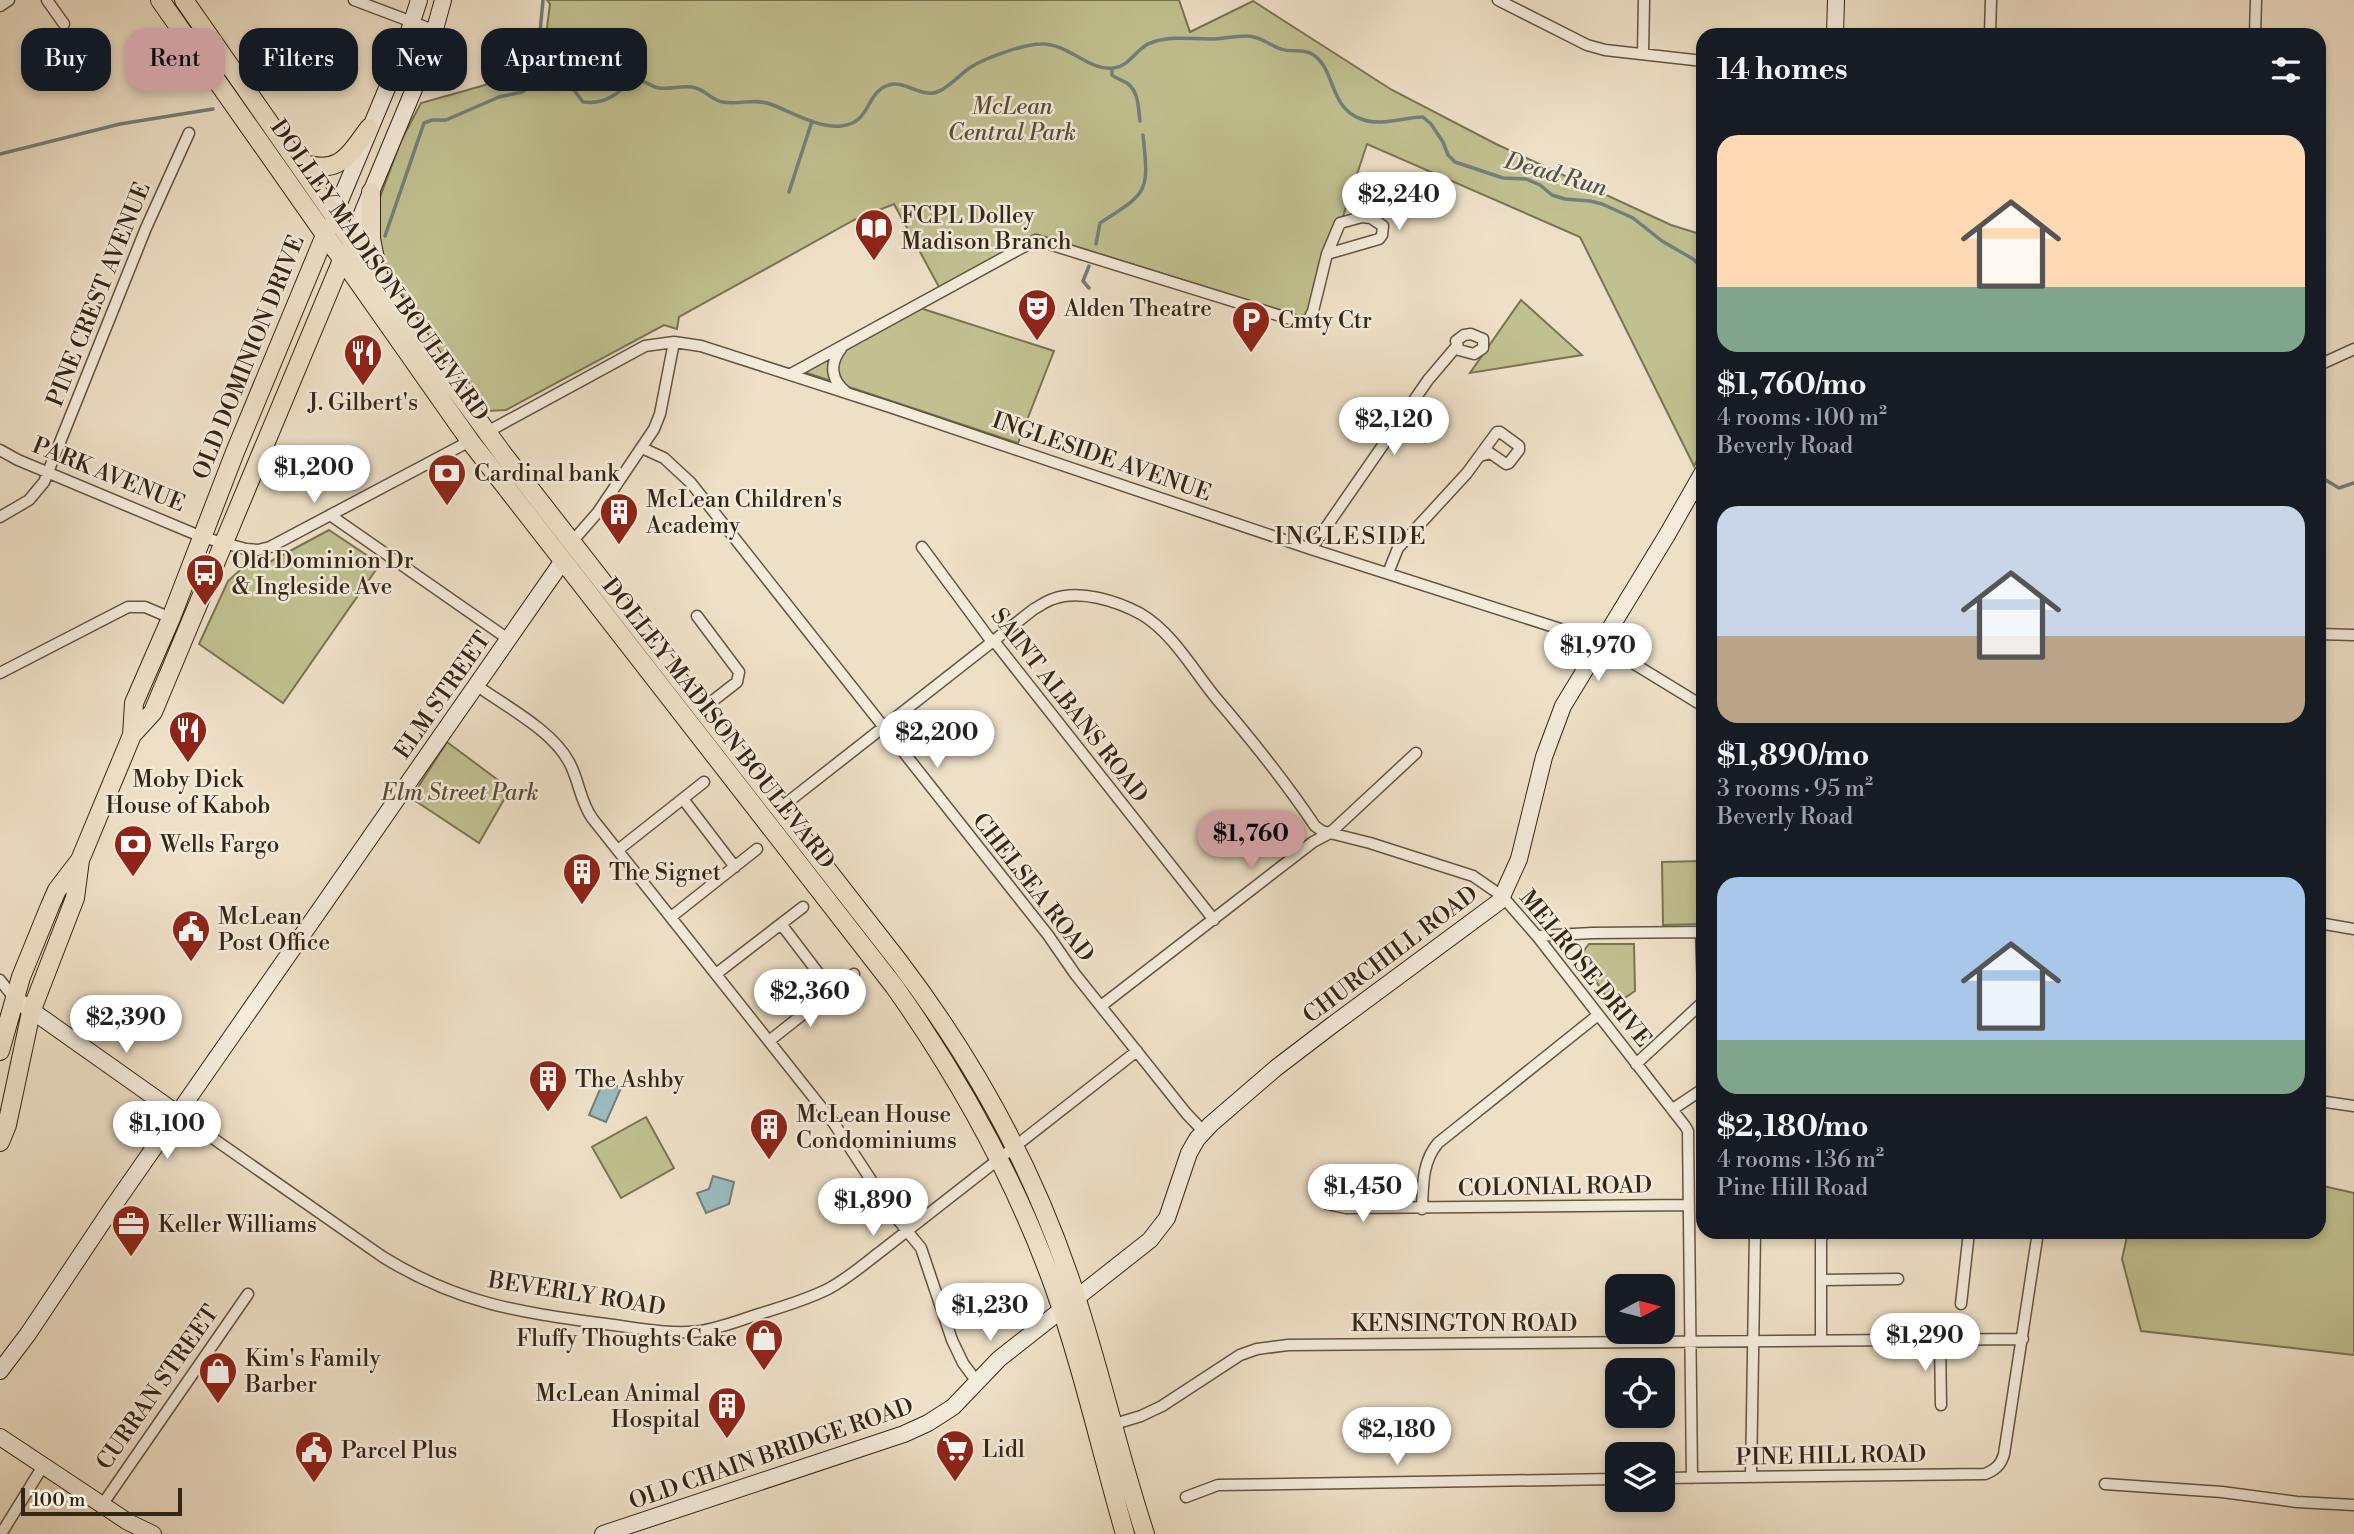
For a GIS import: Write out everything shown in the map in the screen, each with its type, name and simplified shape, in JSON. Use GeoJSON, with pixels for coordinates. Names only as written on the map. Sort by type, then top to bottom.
{"type":"FeatureCollection","features":[{"type":"Feature","properties":{"kind":"main road","name":"DOLLEY MADISON BOULEVARD"},"geometry":{"type":"LineString","coordinates":[[160,0],[470,441],[894,986],[960,1085],[1000,1159],[1041,1253],[1145,1534]]}},
{"type":"Feature","properties":{"kind":"main road","name":"DOLLEY MADISON BOULEVARD"},"geometry":{"type":"LineString","coordinates":[[184,0],[503,454],[887,946],[939,1017],[976,1075],[1046,1214],[1077,1298],[1125,1534]]}},
{"type":"Feature","properties":{"kind":"main road"},"geometry":{"type":"LineString","coordinates":[[298,162],[319,168],[335,166],[347,157],[369,128]]}},
{"type":"Feature","properties":{"kind":"main road"},"geometry":{"type":"LineString","coordinates":[[371,192],[371,239],[381,283]]}},
{"type":"Feature","properties":{"kind":"main road","name":"OLD DOMINION DRIVE"},"geometry":{"type":"LineString","coordinates":[[0,1051],[7,996],[57,890],[80,860],[132,735],[134,703],[171,618],[234,452],[334,215]]}},
{"type":"Feature","properties":{"kind":"main road","name":"OLD DOMINION DRIVE"},"geometry":{"type":"LineString","coordinates":[[132,735],[153,712],[351,240]]}},
{"type":"Feature","properties":{"kind":"main road"},"geometry":{"type":"LineString","coordinates":[[327,298],[346,292],[369,300]]}},
{"type":"Feature","properties":{"kind":"main road"},"geometry":{"type":"LineString","coordinates":[[443,404],[473,428],[487,432]]}},
{"type":"Feature","properties":{"kind":"main road"},"geometry":{"type":"LineString","coordinates":[[470,441],[483,442],[503,454]]}},
{"type":"Feature","properties":{"kind":"main road","name":"OLD DOMINION DRIVE"},"geometry":{"type":"LineString","coordinates":[[0,1142],[7,1125],[31,1012],[75,898],[80,860]]}},
{"type":"Feature","properties":{"kind":"street"},"geometry":{"type":"LineString","coordinates":[[0,6],[9,0]]}},
{"type":"Feature","properties":{"kind":"street"},"geometry":{"type":"LineString","coordinates":[[47,0],[64,24]]}},
{"type":"Feature","properties":{"kind":"street"},"geometry":{"type":"LineString","coordinates":[[354,0],[428,28]]}},
{"type":"Feature","properties":{"kind":"street","name":"OLD DOMINION DRIVE"},"geometry":{"type":"LineString","coordinates":[[334,215],[413,22],[419,0]]}},
{"type":"Feature","properties":{"kind":"street","name":"OLD DOMINION DRIVE"},"geometry":{"type":"LineString","coordinates":[[437,28],[443,0]]}},
{"type":"Feature","properties":{"kind":"street"},"geometry":{"type":"LineString","coordinates":[[1498,0],[1587,45],[1605,50],[1696,60]]}},
{"type":"Feature","properties":{"kind":"street"},"geometry":{"type":"LineString","coordinates":[[1643,54],[1644,0]]}},
{"type":"Feature","properties":{"kind":"street"},"geometry":{"type":"LineString","coordinates":[[1835,28],[1836,0]]}},
{"type":"Feature","properties":{"kind":"street"},"geometry":{"type":"LineString","coordinates":[[1990,28],[1991,0]]}},
{"type":"Feature","properties":{"kind":"street"},"geometry":{"type":"LineString","coordinates":[[2255,28],[2256,0]]}},
{"type":"Feature","properties":{"kind":"street","name":"OLD DOMINION DRIVE"},"geometry":{"type":"LineString","coordinates":[[351,240],[414,91]]}},
{"type":"Feature","properties":{"kind":"street","name":"PINE CREST AVENUE"},"geometry":{"type":"LineString","coordinates":[[0,517],[35,496],[48,472],[146,228],[189,133]]}},
{"type":"Feature","properties":{"kind":"street"},"geometry":{"type":"LineString","coordinates":[[791,374],[1036,240],[1300,322],[1310,319],[1314,311],[1327,254],[1340,223],[1362,217],[1371,218],[1383,226],[1379,239],[1327,254]]}},
{"type":"Feature","properties":{"kind":"street"},"geometry":{"type":"LineString","coordinates":[[571,543],[593,519],[642,449],[660,414],[674,342]]}},
{"type":"Feature","properties":{"kind":"street","name":"INGLESIDE AVENUE"},"geometry":{"type":"LineString","coordinates":[[487,432],[645,346],[674,342],[701,346],[1600,643],[1696,702]]}},
{"type":"Feature","properties":{"kind":"street"},"geometry":{"type":"LineString","coordinates":[[842,346],[832,369],[836,382],[849,393]]}},
{"type":"Feature","properties":{"kind":"street"},"geometry":{"type":"LineString","coordinates":[[1311,549],[1428,380],[1448,353],[1457,346]]}},
{"type":"Feature","properties":{"kind":"street"},"geometry":{"type":"LineString","coordinates":[[2326,362],[2354,349]]}},
{"type":"Feature","properties":{"kind":"street"},"geometry":{"type":"LineString","coordinates":[[202,537],[246,550],[262,550],[470,441]]}},
{"type":"Feature","properties":{"kind":"street","name":"CHELSEA ROAD"},"geometry":{"type":"LineString","coordinates":[[642,449],[664,458],[691,483],[1101,1006],[1203,1131]]}},
{"type":"Feature","properties":{"kind":"street","name":"PARK AVENUE"},"geometry":{"type":"LineString","coordinates":[[0,450],[202,537]]}},
{"type":"Feature","properties":{"kind":"street"},"geometry":{"type":"LineString","coordinates":[[1388,573],[1398,548],[1480,456]]}},
{"type":"Feature","properties":{"kind":"street","name":"CHURCHILL ROAD"},"geometry":{"type":"LineString","coordinates":[[1077,1298],[1144,1246],[1160,1230],[1169,1212],[1185,1162],[1203,1131],[1276,1068],[1492,909],[1503,897],[1519,859],[1552,732],[1563,706],[1696,484]]}},
{"type":"Feature","properties":{"kind":"street"},"geometry":{"type":"LineString","coordinates":[[330,515],[508,639]]}},
{"type":"Feature","properties":{"kind":"street","name":"SAINT ALBANS ROAD"},"geometry":{"type":"LineString","coordinates":[[922,547],[989,638],[1214,920]]}},
{"type":"Feature","properties":{"kind":"street","name":"ELM STREET"},"geometry":{"type":"LineString","coordinates":[[0,1371],[562,562]]}},
{"type":"Feature","properties":{"kind":"street","name":"MELROSE DRIVE"},"geometry":{"type":"LineString","coordinates":[[994,642],[1034,609],[1049,600],[1066,596],[1098,598],[1139,613],[1155,625],[1181,653],[1265,758],[1315,826],[1330,834],[1370,843],[1473,876],[1503,897],[1537,936],[1688,1131],[1692,1478]]}},
{"type":"Feature","properties":{"kind":"street"},"geometry":{"type":"LineString","coordinates":[[0,673],[128,607],[145,607],[171,618]]}},
{"type":"Feature","properties":{"kind":"street"},"geometry":{"type":"LineString","coordinates":[[697,616],[739,672],[737,682],[701,710]]}},
{"type":"Feature","properties":{"kind":"street"},"geometry":{"type":"LineString","coordinates":[[2326,635],[2354,635]]}},
{"type":"Feature","properties":{"kind":"street"},"geometry":{"type":"LineString","coordinates":[[779,809],[994,642]]}},
{"type":"Feature","properties":{"kind":"street"},"geometry":{"type":"LineString","coordinates":[[476,685],[534,725],[558,746],[570,763],[588,813],[834,1122],[894,1215],[921,1248],[952,1340],[963,1363],[977,1382]]}},
{"type":"Feature","properties":{"kind":"street"},"geometry":{"type":"LineString","coordinates":[[1101,1006],[1312,842],[1330,834],[1416,753]]}},
{"type":"Feature","properties":{"kind":"street"},"geometry":{"type":"LineString","coordinates":[[618,850],[704,782]]}},
{"type":"Feature","properties":{"kind":"street"},"geometry":{"type":"LineString","coordinates":[[683,799],[735,867]]}},
{"type":"Feature","properties":{"kind":"street"},"geometry":{"type":"LineString","coordinates":[[671,917],[757,849]]}},
{"type":"Feature","properties":{"kind":"street"},"geometry":{"type":"LineString","coordinates":[[716,974],[803,907]]}},
{"type":"Feature","properties":{"kind":"street"},"geometry":{"type":"LineString","coordinates":[[781,924],[832,991]]}},
{"type":"Feature","properties":{"kind":"street"},"geometry":{"type":"LineString","coordinates":[[2326,924],[2354,929]]}},
{"type":"Feature","properties":{"kind":"street"},"geometry":{"type":"LineString","coordinates":[[1537,936],[1696,932]]}},
{"type":"Feature","properties":{"kind":"street"},"geometry":{"type":"LineString","coordinates":[[769,1041],[854,974]]}},
{"type":"Feature","properties":{"kind":"street","name":"BEVERLY ROAD"},"geometry":{"type":"LineString","coordinates":[[0,980],[7,996],[403,1269],[459,1296],[522,1311],[660,1331],[712,1329],[804,1299],[828,1288],[907,1231],[1137,1051]]}},
{"type":"Feature","properties":{"kind":"street"},"geometry":{"type":"LineString","coordinates":[[1636,1064],[1696,1008]]}},
{"type":"Feature","properties":{"kind":"street"},"geometry":{"type":"LineString","coordinates":[[1422,1209],[1423,1175],[1426,1163],[1438,1143],[1598,1015]]}},
{"type":"Feature","properties":{"kind":"street"},"geometry":{"type":"LineString","coordinates":[[1673,1109],[1696,1094]]}},
{"type":"Feature","properties":{"kind":"street"},"geometry":{"type":"LineString","coordinates":[[2326,1102],[2354,1106]]}},
{"type":"Feature","properties":{"kind":"street","name":"COLONIAL ROAD"},"geometry":{"type":"LineString","coordinates":[[1320,1197],[1338,1208],[1688,1205]]}},
{"type":"Feature","properties":{"kind":"street"},"geometry":{"type":"LineString","coordinates":[[1751,1477],[1755,1239]]}},
{"type":"Feature","properties":{"kind":"street"},"geometry":{"type":"LineString","coordinates":[[1821,1239],[1821,1340]]}},
{"type":"Feature","properties":{"kind":"street"},"geometry":{"type":"LineString","coordinates":[[1961,1304],[1968,1239]]}},
{"type":"Feature","properties":{"kind":"street"},"geometry":{"type":"LineString","coordinates":[[2023,1339],[2037,1239]]}},
{"type":"Feature","properties":{"kind":"street"},"geometry":{"type":"LineString","coordinates":[[1822,1280],[1898,1279]]}},
{"type":"Feature","properties":{"kind":"street","name":"CURRAN STREET"},"geometry":{"type":"LineString","coordinates":[[102,1505],[248,1294]]}},
{"type":"Feature","properties":{"kind":"street","name":"OLD CHAIN BRIDGE ROAD"},"geometry":{"type":"LineString","coordinates":[[603,1534],[921,1427],[959,1403],[999,1359],[1077,1298]]}},
{"type":"Feature","properties":{"kind":"street","name":"KENSINGTON ROAD"},"geometry":{"type":"LineString","coordinates":[[1104,1427],[1141,1416],[1162,1406],[1240,1355],[1270,1347],[1349,1344],[2023,1339]]}},
{"type":"Feature","properties":{"kind":"street","name":"PINE HILL ROAD"},"geometry":{"type":"LineString","coordinates":[[1675,1478],[1985,1474],[1998,1466],[2004,1454],[2023,1339]]}},
{"type":"Feature","properties":{"kind":"street"},"geometry":{"type":"LineString","coordinates":[[1940,1341],[1941,1405]]}},
{"type":"Feature","properties":{"kind":"street"},"geometry":{"type":"LineString","coordinates":[[0,1437],[128,1522],[153,1534]]}},
{"type":"Feature","properties":{"kind":"street"},"geometry":{"type":"LineString","coordinates":[[1,1534],[43,1466]]}},
{"type":"Feature","properties":{"kind":"street"},"geometry":{"type":"LineString","coordinates":[[1185,1497],[1218,1485],[1605,1479]]}},
{"type":"Feature","properties":{"kind":"street"},"geometry":{"type":"LineString","coordinates":[[2105,1484],[2354,1505]]}},
{"type":"Feature","properties":{"kind":"green space","name":"McLean Central Park"},"geometry":{"type":"Polygon","coordinates":[[[547,0],[1179,0],[1190,32],[1253,1],[1392,90],[1496,144],[1671,225],[1696,233],[1696,462],[1694,466],[1580,237],[1367,144],[1309,319],[1042,236],[939,287],[894,204],[854,220],[679,317],[677,329],[664,325],[506,410],[487,411],[459,367],[453,372],[387,272],[370,224],[401,141],[421,103],[481,86],[481,91],[647,91],[647,28],[547,28],[550,4],[547,0]]]}},
{"type":"Feature","properties":{"kind":"green space"},"geometry":{"type":"Polygon","coordinates":[[[1521,300],[1582,355],[1470,373],[1521,300]]]}},
{"type":"Feature","properties":{"kind":"green space"},"geometry":{"type":"Polygon","coordinates":[[[920,308],[1054,351],[1018,443],[798,370],[920,308]]]}},
{"type":"Feature","properties":{"kind":"green space"},"geometry":{"type":"Polygon","coordinates":[[[329,530],[380,564],[283,703],[199,644],[228,581],[251,560],[262,566],[329,530]]]}},
{"type":"Feature","properties":{"kind":"green space","name":"Elm Street Park"},"geometry":{"type":"Polygon","coordinates":[[[447,742],[510,789],[479,843],[411,798],[447,742]]]}},
{"type":"Feature","properties":{"kind":"green space"},"geometry":{"type":"Polygon","coordinates":[[[1696,861],[1696,924],[1663,925],[1662,862],[1696,861]]]}},
{"type":"Feature","properties":{"kind":"green space"},"geometry":{"type":"Polygon","coordinates":[[[1589,944],[1634,944],[1635,991],[1613,1006],[1579,957],[1589,944]]]}},
{"type":"Feature","properties":{"kind":"green space"},"geometry":{"type":"Polygon","coordinates":[[[646,1117],[674,1168],[621,1198],[592,1147],[646,1117]]]}},
{"type":"Feature","properties":{"kind":"green space"},"geometry":{"type":"Polygon","coordinates":[[[2326,1187],[2354,1193],[2354,1355],[2141,1331],[2122,1259],[2126,1239],[2326,1239],[2326,1187]]]}},
{"type":"Feature","properties":{"kind":"water"},"geometry":{"type":"Polygon","coordinates":[[[604,1080],[621,1088],[606,1122],[589,1115],[604,1080]]]}},
{"type":"Feature","properties":{"kind":"water"},"geometry":{"type":"Polygon","coordinates":[[[713,1176],[734,1182],[729,1204],[706,1213],[697,1193],[709,1189],[713,1176]]]}},
{"type":"Feature","properties":{"kind":"waterway","name":"Dead Run"},"geometry":{"type":"LineString","coordinates":[[543,0],[538,53],[540,73],[568,82],[583,102],[604,100],[628,84],[640,81],[659,88],[696,88],[723,102],[764,102],[814,122],[832,126],[850,124],[857,120],[875,95],[886,86],[899,84],[924,92],[937,92],[977,63],[1025,46],[1051,45],[1096,66],[1114,68],[1156,41],[1173,38],[1252,36],[1285,50],[1304,51],[1320,60],[1343,106],[1361,119],[1385,122],[1423,117],[1431,124],[1448,155],[1455,162],[1503,178],[1526,179],[1540,185],[1552,195],[1565,199],[1602,204],[1633,218],[1662,241],[1696,262]]}},
{"type":"Feature","properties":{"kind":"waterway"},"geometry":{"type":"LineString","coordinates":[[1112,69],[1112,75],[1127,83],[1134,91],[1140,121]]}},
{"type":"Feature","properties":{"kind":"waterway"},"geometry":{"type":"LineString","coordinates":[[385,236],[424,123],[446,120],[499,97],[523,91]]}},
{"type":"Feature","properties":{"kind":"waterway"},"geometry":{"type":"LineString","coordinates":[[0,154],[120,124],[213,109]]}},
{"type":"Feature","properties":{"kind":"waterway"},"geometry":{"type":"LineString","coordinates":[[789,192],[812,121]]}},
{"type":"Feature","properties":{"kind":"waterway"},"geometry":{"type":"LineString","coordinates":[[1096,244],[1100,223],[1137,197],[1142,189],[1146,168],[1143,135]]}},
{"type":"Feature","properties":{"kind":"waterway"},"geometry":{"type":"LineString","coordinates":[[1089,266],[1083,281],[1089,288]]}},
{"type":"Feature","properties":{"kind":"waterway","name":"Dead Run"},"geometry":{"type":"LineString","coordinates":[[2326,480],[2339,488],[2354,483]]}},
{"type":"Feature","properties":{"kind":"place","name":"FCPL Dolley Madison Branch"},"geometry":{"type":"Point","coordinates":[874,262]}},
{"type":"Feature","properties":{"kind":"place","name":"Alden Theatre"},"geometry":{"type":"Point","coordinates":[1037,342]}},
{"type":"Feature","properties":{"kind":"place","name":"Cmty Ctr"},"geometry":{"type":"Point","coordinates":[1251,354]}},
{"type":"Feature","properties":{"kind":"place","name":"J. Gilbert's"},"geometry":{"type":"Point","coordinates":[363,387]}},
{"type":"Feature","properties":{"kind":"place","name":"Cardinal bank"},"geometry":{"type":"Point","coordinates":[447,507]}},
{"type":"Feature","properties":{"kind":"place","name":"McLean Children's Academy"},"geometry":{"type":"Point","coordinates":[619,546]}},
{"type":"Feature","properties":{"kind":"place","name":"Old Dominion Dr & Ingleside Ave"},"geometry":{"type":"Point","coordinates":[205,607]}},
{"type":"Feature","properties":{"kind":"place","name":"Moby Dick House of Kabob"},"geometry":{"type":"Point","coordinates":[188,764]}},
{"type":"Feature","properties":{"kind":"place","name":"Wells Fargo"},"geometry":{"type":"Point","coordinates":[133,878]}},
{"type":"Feature","properties":{"kind":"place","name":"The Signet"},"geometry":{"type":"Point","coordinates":[582,906]}},
{"type":"Feature","properties":{"kind":"place","name":"McLean Post Office"},"geometry":{"type":"Point","coordinates":[191,963]}},
{"type":"Feature","properties":{"kind":"place","name":"The Ashby"},"geometry":{"type":"Point","coordinates":[548,1113]}},
{"type":"Feature","properties":{"kind":"place","name":"McLean House Condominiums"},"geometry":{"type":"Point","coordinates":[769,1161]}},
{"type":"Feature","properties":{"kind":"place","name":"Keller Williams"},"geometry":{"type":"Point","coordinates":[131,1258]}},
{"type":"Feature","properties":{"kind":"place","name":"Fluffy Thoughts Cake"},"geometry":{"type":"Point","coordinates":[764,1372]}},
{"type":"Feature","properties":{"kind":"place","name":"Kim's Family Barber"},"geometry":{"type":"Point","coordinates":[218,1405]}},
{"type":"Feature","properties":{"kind":"place","name":"McLean Animal Hospital"},"geometry":{"type":"Point","coordinates":[727,1440]}},
{"type":"Feature","properties":{"kind":"place","name":"Lidl"},"geometry":{"type":"Point","coordinates":[955,1483]}},
{"type":"Feature","properties":{"kind":"place","name":"Parcel Plus"},"geometry":{"type":"Point","coordinates":[314,1484]}},
{"type":"Feature","properties":{"kind":"district","name":"INGLESIDE"},"geometry":{"type":"Point","coordinates":[1351,536]}}]}
